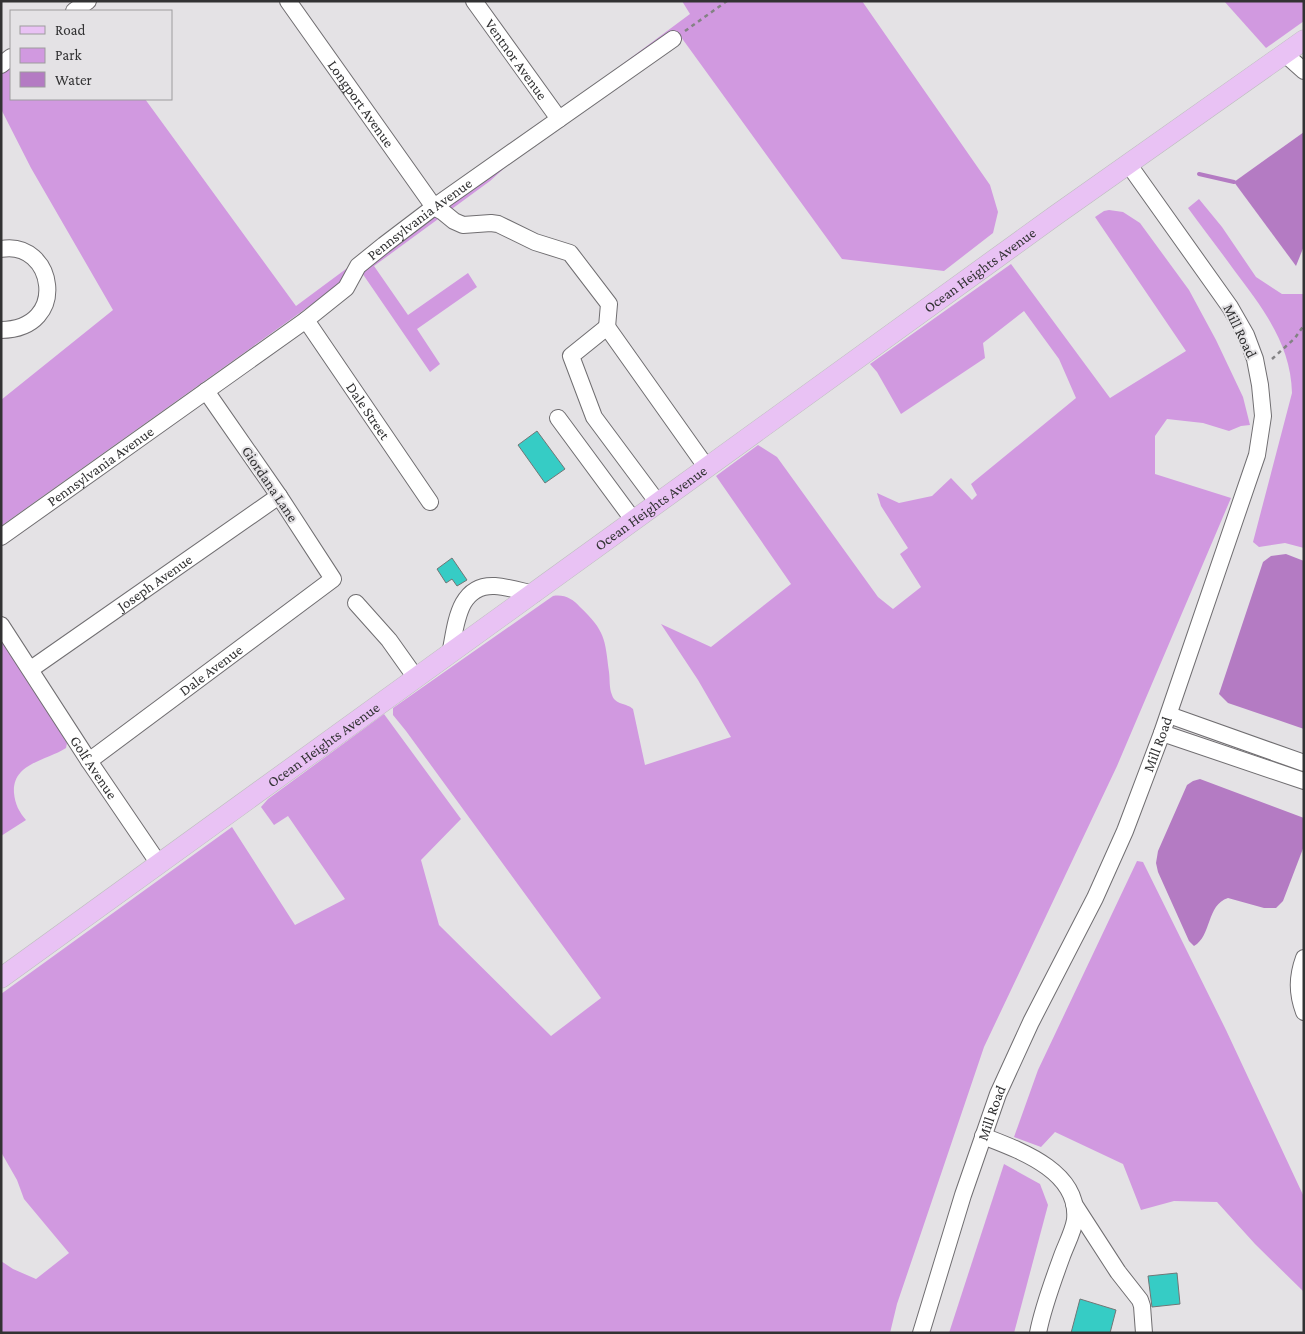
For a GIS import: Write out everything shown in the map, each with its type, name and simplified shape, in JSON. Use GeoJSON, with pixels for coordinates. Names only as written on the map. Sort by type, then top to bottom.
{"type":"FeatureCollection","features":[{"type":"Feature","properties":{"kind":"main road","name":"Ocean Heights Avenue"},"geometry":{"type":"LineString","coordinates":[[1,978],[1056,215],[1304,40]]}},
{"type":"Feature","properties":{"kind":"street"},"geometry":{"type":"LineString","coordinates":[[75,10],[88,1]]}},
{"type":"Feature","properties":{"kind":"street","name":"Longport Avenue"},"geometry":{"type":"LineString","coordinates":[[288,1],[434,207]]}},
{"type":"Feature","properties":{"kind":"street","name":"Ventnor Avenue"},"geometry":{"type":"LineString","coordinates":[[474,1],[559,119]]}},
{"type":"Feature","properties":{"kind":"street","name":"Pennsylvania Avenue"},"geometry":{"type":"LineString","coordinates":[[1,537],[306,320],[346,288],[358,266],[434,207],[673,39]]}},
{"type":"Feature","properties":{"kind":"street"},"geometry":{"type":"LineString","coordinates":[[1285,54],[1304,71]]}},
{"type":"Feature","properties":{"kind":"street","name":"Mill Road"},"geometry":{"type":"LineString","coordinates":[[921,1333],[955,1221],[998,1094],[1116,854],[1169,715],[1257,455],[1263,416],[1256,359],[1230,307],[1129,165]]}},
{"type":"Feature","properties":{"kind":"street"},"geometry":{"type":"LineString","coordinates":[[434,207],[454,221],[464,224],[498,224],[535,242],[570,253],[609,304],[607,327],[707,468]]}},
{"type":"Feature","properties":{"kind":"street"},"geometry":{"type":"LineString","coordinates":[[1,249],[18,250],[30,256],[40,265],[46,278],[48,291],[45,304],[38,316],[28,325],[15,330],[1,330]]}},
{"type":"Feature","properties":{"kind":"street","name":"Dale Street"},"geometry":{"type":"LineString","coordinates":[[306,320],[430,502]]}},
{"type":"Feature","properties":{"kind":"street"},"geometry":{"type":"LineString","coordinates":[[607,327],[571,356],[594,417],[658,503]]}},
{"type":"Feature","properties":{"kind":"street","name":"Giordana Lane"},"geometry":{"type":"LineString","coordinates":[[206,390],[333,579]]}},
{"type":"Feature","properties":{"kind":"street"},"geometry":{"type":"LineString","coordinates":[[558,418],[634,521]]}},
{"type":"Feature","properties":{"kind":"street","name":"Joseph Avenue"},"geometry":{"type":"LineString","coordinates":[[31,669],[279,496]]}},
{"type":"Feature","properties":{"kind":"street","name":"Dale Avenue"},"geometry":{"type":"LineString","coordinates":[[89,761],[333,579]]}},
{"type":"Feature","properties":{"kind":"street"},"geometry":{"type":"LineString","coordinates":[[450,654],[462,604],[467,596],[474,591],[496,586],[534,594]]}},
{"type":"Feature","properties":{"kind":"street"},"geometry":{"type":"LineString","coordinates":[[356,603],[389,640],[416,678]]}},
{"type":"Feature","properties":{"kind":"street"},"geometry":{"type":"LineString","coordinates":[[1,625],[31,669]]}},
{"type":"Feature","properties":{"kind":"street","name":"Golf Avenue"},"geometry":{"type":"LineString","coordinates":[[31,669],[89,761],[160,864]]}},
{"type":"Feature","properties":{"kind":"street"},"geometry":{"type":"LineString","coordinates":[[1169,715],[1304,763]]}},
{"type":"Feature","properties":{"kind":"street"},"geometry":{"type":"LineString","coordinates":[[1162,733],[1304,781]]}},
{"type":"Feature","properties":{"kind":"street"},"geometry":{"type":"LineString","coordinates":[[1304,958],[1298,980],[1299,996],[1304,1012]]}},
{"type":"Feature","properties":{"kind":"street"},"geometry":{"type":"LineString","coordinates":[[983,1136],[1022,1151],[1054,1172],[1064,1184],[1073,1202],[1118,1272],[1140,1300],[1144,1333]]}},
{"type":"Feature","properties":{"kind":"street"},"geometry":{"type":"LineString","coordinates":[[1038,1333],[1045,1305],[1075,1222],[1073,1202]]}},
{"type":"Feature","properties":{"kind":"path"},"geometry":{"type":"LineString","coordinates":[[673,39],[727,1]]}},
{"type":"Feature","properties":{"kind":"path"},"geometry":{"type":"LineString","coordinates":[[1272,359],[1295,338],[1304,325]]}},
{"type":"Feature","properties":{"kind":"green space"},"geometry":{"type":"Polygon","coordinates":[[[682,1],[862,1],[990,185],[998,212],[993,233],[944,271],[842,259],[681,37],[559,119],[490,181],[374,266],[408,315],[468,273],[477,287],[417,329],[440,364],[430,372],[360,270],[1,526],[1,400],[113,310],[31,168],[1,109],[1,73],[10,67],[10,100],[146,100],[296,306],[690,14],[682,1]]]}},
{"type":"Feature","properties":{"kind":"green space"},"geometry":{"type":"Polygon","coordinates":[[[1224,1],[1304,1],[1304,21],[1266,48],[1224,1]]]}},
{"type":"Feature","properties":{"kind":"green space"},"geometry":{"type":"Polygon","coordinates":[[[1199,199],[1222,227],[1256,277],[1282,294],[1304,294],[1304,548],[1285,543],[1259,547],[1253,542],[1292,393],[1290,375],[1281,342],[1264,312],[1188,208],[1199,199]]]}},
{"type":"Feature","properties":{"kind":"green space"},"geometry":{"type":"Polygon","coordinates":[[[1109,210],[1123,212],[1140,223],[1189,290],[1216,340],[1243,397],[1250,425],[1241,426],[1229,431],[1203,423],[1167,419],[1155,436],[1155,474],[1231,498],[1117,766],[984,1047],[897,1304],[890,1333],[1,1333],[1,1261],[13,1269],[36,1279],[69,1253],[24,1199],[17,1180],[1,1152],[1,994],[232,827],[295,925],[345,899],[288,816],[274,825],[261,807],[268,799],[384,714],[461,819],[421,860],[439,925],[551,1036],[601,998],[393,715],[393,708],[553,596],[561,596],[571,599],[577,604],[595,622],[599,629],[605,643],[611,692],[616,701],[633,709],[645,765],[731,737],[698,680],[661,624],[711,647],[791,584],[716,476],[758,445],[777,457],[878,597],[893,609],[921,587],[900,554],[908,548],[881,506],[877,493],[899,503],[932,496],[951,478],[972,500],[977,495],[971,484],[1076,398],[1059,359],[1024,311],[983,343],[985,358],[901,414],[877,372],[870,364],[1011,264],[1110,398],[1186,351],[1095,217],[1109,210]]]}},
{"type":"Feature","properties":{"kind":"green space"},"geometry":{"type":"Polygon","coordinates":[[[1,640],[67,743],[66,748],[32,764],[18,775],[14,793],[18,808],[26,820],[1,836],[1,640]]]}},
{"type":"Feature","properties":{"kind":"green space"},"geometry":{"type":"Polygon","coordinates":[[[1137,861],[1143,862],[1226,1030],[1304,1197],[1304,1292],[1255,1244],[1217,1202],[1174,1201],[1141,1210],[1123,1164],[1055,1132],[1041,1147],[1014,1137],[1038,1070],[1137,861]]]}},
{"type":"Feature","properties":{"kind":"green space"},"geometry":{"type":"Polygon","coordinates":[[[1004,1164],[1040,1184],[1048,1205],[1014,1333],[949,1333],[1004,1164]]]}},
{"type":"Feature","properties":{"kind":"water"},"geometry":{"type":"Polygon","coordinates":[[[1304,132],[1304,246],[1296,266],[1234,182],[1304,132]]]}},
{"type":"Feature","properties":{"kind":"water"},"geometry":{"type":"Polygon","coordinates":[[[1286,554],[1304,561],[1304,729],[1228,703],[1219,694],[1263,562],[1271,556],[1286,554]]]}},
{"type":"Feature","properties":{"kind":"water"},"geometry":{"type":"Polygon","coordinates":[[[1200,779],[1304,818],[1304,846],[1283,901],[1276,908],[1264,908],[1228,898],[1216,907],[1204,935],[1194,946],[1189,941],[1158,872],[1156,863],[1158,851],[1187,785],[1200,779]]]}},
{"type":"Feature","properties":{"kind":"building"},"geometry":{"type":"Polygon","coordinates":[[[537,431],[565,469],[545,483],[518,445],[537,431]]]}},
{"type":"Feature","properties":{"kind":"building"},"geometry":{"type":"Polygon","coordinates":[[[452,558],[467,580],[457,586],[452,579],[446,583],[437,569],[452,558]]]}},
{"type":"Feature","properties":{"kind":"building"},"geometry":{"type":"Polygon","coordinates":[[[1177,1273],[1180,1304],[1152,1307],[1148,1276],[1177,1273]]]}},
{"type":"Feature","properties":{"kind":"building"},"geometry":{"type":"Polygon","coordinates":[[[1080,1299],[1116,1310],[1110,1333],[1071,1333],[1080,1299]]]}},
{"type":"Feature","properties":{"kind":"waterway"},"geometry":{"type":"LineString","coordinates":[[1199,174],[1234,182]]}}]}
